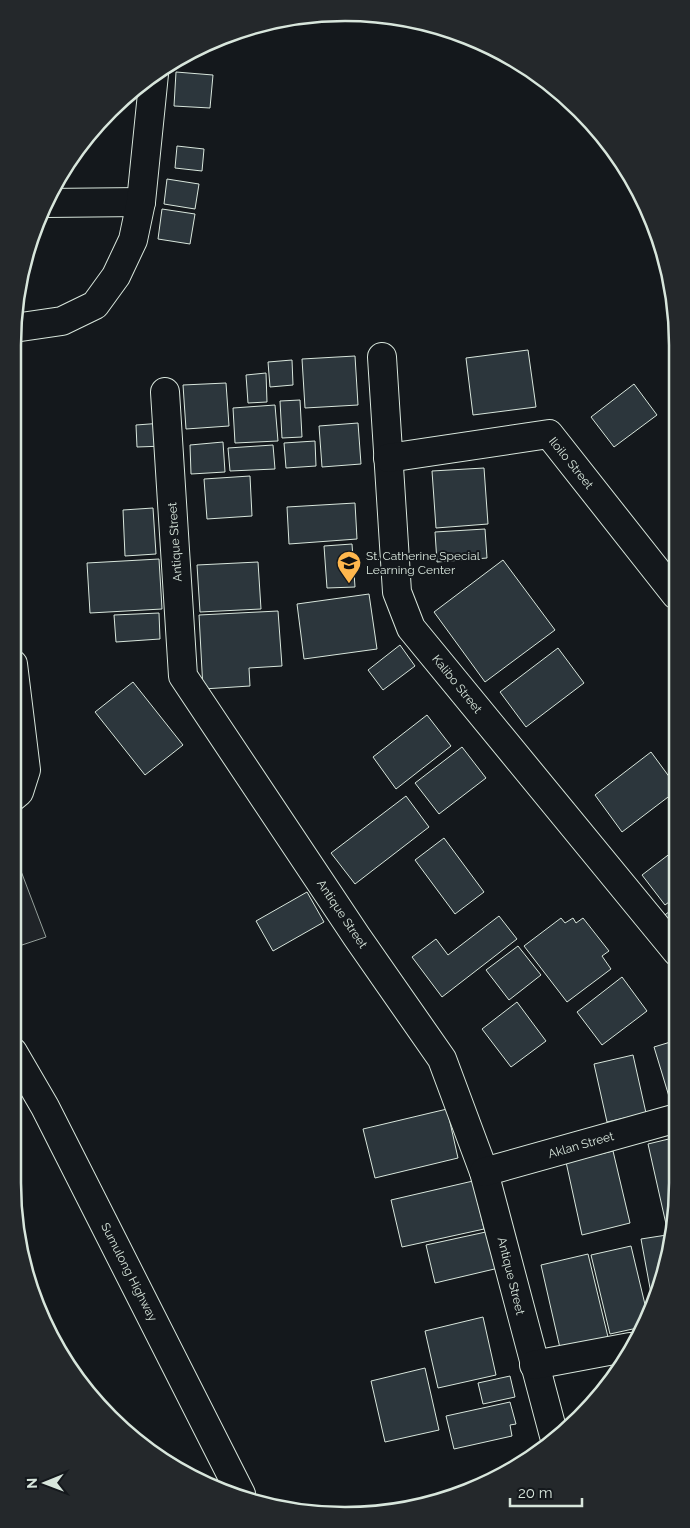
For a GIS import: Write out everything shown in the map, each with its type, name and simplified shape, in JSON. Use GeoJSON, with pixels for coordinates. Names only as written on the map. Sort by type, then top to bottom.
{"type":"FeatureCollection","features":[{"type":"Feature","properties":{"kind":"street"},"geometry":{"type":"LineString","coordinates":[[22,327],[62,321],[95,305],[116,276],[133,240],[141,202],[148,88]]}},
{"type":"Feature","properties":{"kind":"street"},"geometry":{"type":"LineString","coordinates":[[55,203],[141,202]]}},
{"type":"Feature","properties":{"kind":"street","name":"Kalibo Street"},"geometry":{"type":"LineString","coordinates":[[382,357],[397,592],[411,628],[669,942]]}},
{"type":"Feature","properties":{"kind":"street","name":"Antique Street"},"geometry":{"type":"LineString","coordinates":[[165,392],[183,676],[357,937],[442,1059],[484,1172],[553,1431]]}},
{"type":"Feature","properties":{"kind":"street","name":"Iloilo Street"},"geometry":{"type":"LineString","coordinates":[[388,458],[549,434],[669,586]]}},
{"type":"Feature","properties":{"kind":"street"},"geometry":{"type":"LineString","coordinates":[[21,733],[26,770],[21,786]]}},
{"type":"Feature","properties":{"kind":"street","name":"Sumulong Highway"},"geometry":{"type":"LineString","coordinates":[[21,1067],[45,1107],[238,1489]]}},
{"type":"Feature","properties":{"kind":"street","name":"Aklan Street"},"geometry":{"type":"LineString","coordinates":[[484,1172],[669,1120]]}},
{"type":"Feature","properties":{"kind":"street"},"geometry":{"type":"LineString","coordinates":[[534,1365],[623,1348]]}},
{"type":"Feature","properties":{"kind":"shaded area"},"geometry":{"type":"Polygon","coordinates":[[[21,871],[46,937],[21,945],[21,871]]]}},
{"type":"Feature","properties":{"kind":"building"},"geometry":{"type":"Polygon","coordinates":[[[176,72],[213,75],[210,108],[174,106],[176,72]]]}},
{"type":"Feature","properties":{"kind":"building"},"geometry":{"type":"Polygon","coordinates":[[[177,146],[204,149],[202,171],[175,168],[177,146]]]}},
{"type":"Feature","properties":{"kind":"building"},"geometry":{"type":"Polygon","coordinates":[[[167,179],[199,184],[195,209],[164,204],[167,179]]]}},
{"type":"Feature","properties":{"kind":"building"},"geometry":{"type":"Polygon","coordinates":[[[162,209],[195,214],[190,244],[158,239],[162,209]]]}},
{"type":"Feature","properties":{"kind":"building"},"geometry":{"type":"Polygon","coordinates":[[[528,350],[536,407],[473,415],[466,358],[528,350]]]}},
{"type":"Feature","properties":{"kind":"building"},"geometry":{"type":"Polygon","coordinates":[[[355,356],[358,405],[305,408],[302,359],[355,356]]]}},
{"type":"Feature","properties":{"kind":"building"},"geometry":{"type":"Polygon","coordinates":[[[292,360],[293,385],[270,387],[268,362],[292,360]]]}},
{"type":"Feature","properties":{"kind":"building"},"geometry":{"type":"Polygon","coordinates":[[[266,373],[267,402],[248,403],[246,375],[266,373]]]}},
{"type":"Feature","properties":{"kind":"building"},"geometry":{"type":"Polygon","coordinates":[[[226,383],[229,426],[186,429],[183,385],[226,383]]]}},
{"type":"Feature","properties":{"kind":"building"},"geometry":{"type":"Polygon","coordinates":[[[634,384],[657,415],[614,447],[591,417],[634,384]]]}},
{"type":"Feature","properties":{"kind":"building"},"geometry":{"type":"Polygon","coordinates":[[[300,400],[302,437],[282,438],[280,401],[300,400]]]}},
{"type":"Feature","properties":{"kind":"building"},"geometry":{"type":"Polygon","coordinates":[[[275,405],[278,441],[235,443],[233,408],[275,405]]]}},
{"type":"Feature","properties":{"kind":"building"},"geometry":{"type":"Polygon","coordinates":[[[163,423],[165,446],[137,447],[136,425],[163,423]]]}},
{"type":"Feature","properties":{"kind":"building"},"geometry":{"type":"Polygon","coordinates":[[[358,423],[361,464],[322,467],[319,426],[358,423]]]}},
{"type":"Feature","properties":{"kind":"building"},"geometry":{"type":"Polygon","coordinates":[[[315,441],[316,466],[286,468],[284,443],[315,441]]]}},
{"type":"Feature","properties":{"kind":"building"},"geometry":{"type":"Polygon","coordinates":[[[223,442],[225,472],[191,474],[190,445],[223,442]]]}},
{"type":"Feature","properties":{"kind":"building"},"geometry":{"type":"Polygon","coordinates":[[[273,445],[275,469],[230,471],[228,448],[273,445]]]}},
{"type":"Feature","properties":{"kind":"building"},"geometry":{"type":"Polygon","coordinates":[[[484,468],[488,524],[436,528],[432,471],[484,468]]]}},
{"type":"Feature","properties":{"kind":"building"},"geometry":{"type":"Polygon","coordinates":[[[250,476],[252,516],[207,519],[204,479],[250,476]]]}},
{"type":"Feature","properties":{"kind":"building"},"geometry":{"type":"Polygon","coordinates":[[[355,503],[357,539],[289,544],[287,507],[355,503]]]}},
{"type":"Feature","properties":{"kind":"building"},"geometry":{"type":"Polygon","coordinates":[[[153,508],[156,554],[125,556],[123,510],[153,508]]]}},
{"type":"Feature","properties":{"kind":"building"},"geometry":{"type":"Polygon","coordinates":[[[485,529],[487,558],[437,562],[435,532],[485,529]]]}},
{"type":"Feature","properties":{"kind":"building"},"geometry":{"type":"Polygon","coordinates":[[[352,544],[355,587],[327,588],[324,546],[352,544]]]}},
{"type":"Feature","properties":{"kind":"building"},"geometry":{"type":"Polygon","coordinates":[[[159,559],[162,609],[90,613],[87,563],[159,559]]]}},
{"type":"Feature","properties":{"kind":"building"},"geometry":{"type":"Polygon","coordinates":[[[503,560],[555,630],[485,682],[434,612],[503,560]]]}},
{"type":"Feature","properties":{"kind":"building"},"geometry":{"type":"Polygon","coordinates":[[[258,562],[261,609],[200,612],[197,565],[258,562]]]}},
{"type":"Feature","properties":{"kind":"building"},"geometry":{"type":"Polygon","coordinates":[[[369,594],[377,649],[304,659],[297,604],[369,594]]]}},
{"type":"Feature","properties":{"kind":"building"},"geometry":{"type":"Polygon","coordinates":[[[278,611],[282,666],[249,668],[250,686],[203,689],[199,615],[278,611]]]}},
{"type":"Feature","properties":{"kind":"building"},"geometry":{"type":"Polygon","coordinates":[[[159,613],[160,639],[116,642],[114,615],[159,613]]]}},
{"type":"Feature","properties":{"kind":"building"},"geometry":{"type":"Polygon","coordinates":[[[400,645],[415,666],[383,690],[368,670],[400,645]]]}},
{"type":"Feature","properties":{"kind":"building"},"geometry":{"type":"Polygon","coordinates":[[[558,648],[584,683],[526,727],[500,692],[558,648]]]}},
{"type":"Feature","properties":{"kind":"building"},"geometry":{"type":"Polygon","coordinates":[[[133,682],[183,745],[145,775],[95,712],[133,682]]]}},
{"type":"Feature","properties":{"kind":"building"},"geometry":{"type":"Polygon","coordinates":[[[427,715],[451,746],[396,789],[373,757],[427,715]]]}},
{"type":"Feature","properties":{"kind":"building"},"geometry":{"type":"Polygon","coordinates":[[[462,747],[486,778],[439,814],[415,783],[462,747]]]}},
{"type":"Feature","properties":{"kind":"building"},"geometry":{"type":"Polygon","coordinates":[[[651,752],[669,776],[669,796],[622,832],[595,795],[651,752]]]}},
{"type":"Feature","properties":{"kind":"building"},"geometry":{"type":"Polygon","coordinates":[[[406,796],[429,827],[355,884],[331,853],[406,796]]]}},
{"type":"Feature","properties":{"kind":"building"},"geometry":{"type":"Polygon","coordinates":[[[444,838],[484,892],[455,914],[415,860],[444,838]]]}},
{"type":"Feature","properties":{"kind":"building"},"geometry":{"type":"Polygon","coordinates":[[[669,854],[669,902],[665,905],[642,875],[669,854]]]}},
{"type":"Feature","properties":{"kind":"building"},"geometry":{"type":"Polygon","coordinates":[[[307,892],[324,922],[273,951],[256,921],[307,892]]]}},
{"type":"Feature","properties":{"kind":"building"},"geometry":{"type":"Polygon","coordinates":[[[669,912],[669,926],[662,917],[669,912]]]}},
{"type":"Feature","properties":{"kind":"building"},"geometry":{"type":"Polygon","coordinates":[[[499,916],[517,939],[442,997],[412,957],[436,939],[448,955],[499,916]]]}},
{"type":"Feature","properties":{"kind":"building"},"geometry":{"type":"Polygon","coordinates":[[[561,918],[565,923],[573,918],[576,923],[583,918],[609,951],[602,956],[611,969],[567,1002],[524,946],[561,918]]]}},
{"type":"Feature","properties":{"kind":"building"},"geometry":{"type":"Polygon","coordinates":[[[518,946],[541,975],[509,1000],[486,970],[518,946]]]}},
{"type":"Feature","properties":{"kind":"building"},"geometry":{"type":"Polygon","coordinates":[[[622,977],[647,1011],[602,1045],[577,1012],[622,977]]]}},
{"type":"Feature","properties":{"kind":"building"},"geometry":{"type":"Polygon","coordinates":[[[517,1002],[546,1041],[511,1067],[482,1029],[517,1002]]]}},
{"type":"Feature","properties":{"kind":"building"},"geometry":{"type":"Polygon","coordinates":[[[669,1042],[669,1096],[654,1047],[669,1042]]]}},
{"type":"Feature","properties":{"kind":"building"},"geometry":{"type":"Polygon","coordinates":[[[633,1055],[646,1113],[607,1122],[594,1064],[633,1055]]]}},
{"type":"Feature","properties":{"kind":"building"},"geometry":{"type":"Polygon","coordinates":[[[447,1109],[458,1158],[375,1178],[363,1129],[447,1109]]]}},
{"type":"Feature","properties":{"kind":"building"},"geometry":{"type":"Polygon","coordinates":[[[669,1139],[669,1183],[666,1224],[666,1224],[648,1144],[669,1139]]]}},
{"type":"Feature","properties":{"kind":"building"},"geometry":{"type":"Polygon","coordinates":[[[613,1151],[630,1223],[582,1235],[566,1162],[613,1151]]]}},
{"type":"Feature","properties":{"kind":"building"},"geometry":{"type":"Polygon","coordinates":[[[473,1181],[484,1229],[402,1247],[391,1200],[473,1181]]]}},
{"type":"Feature","properties":{"kind":"building"},"geometry":{"type":"Polygon","coordinates":[[[495,1230],[503,1267],[435,1283],[426,1245],[495,1230]]]}},
{"type":"Feature","properties":{"kind":"building"},"geometry":{"type":"Polygon","coordinates":[[[665,1235],[650,1291],[641,1239],[665,1235]]]}},
{"type":"Feature","properties":{"kind":"building"},"geometry":{"type":"Polygon","coordinates":[[[631,1246],[645,1304],[633,1329],[610,1334],[591,1255],[631,1246]]]}},
{"type":"Feature","properties":{"kind":"building"},"geometry":{"type":"Polygon","coordinates":[[[588,1254],[608,1337],[560,1348],[541,1265],[588,1254]]]}},
{"type":"Feature","properties":{"kind":"building"},"geometry":{"type":"Polygon","coordinates":[[[483,1317],[496,1375],[438,1388],[425,1331],[483,1317]]]}},
{"type":"Feature","properties":{"kind":"building"},"geometry":{"type":"Polygon","coordinates":[[[425,1368],[439,1430],[385,1442],[371,1381],[425,1368]]]}},
{"type":"Feature","properties":{"kind":"building"},"geometry":{"type":"Polygon","coordinates":[[[510,1376],[515,1397],[483,1404],[478,1383],[510,1376]]]}},
{"type":"Feature","properties":{"kind":"building"},"geometry":{"type":"Polygon","coordinates":[[[510,1402],[516,1424],[510,1425],[512,1436],[454,1449],[446,1416],[510,1402]]]}},
{"type":"Feature","properties":{"kind":"place","name":"St. Catherine Special Learning Center"},"geometry":{"type":"Point","coordinates":[349,584]}}]}
